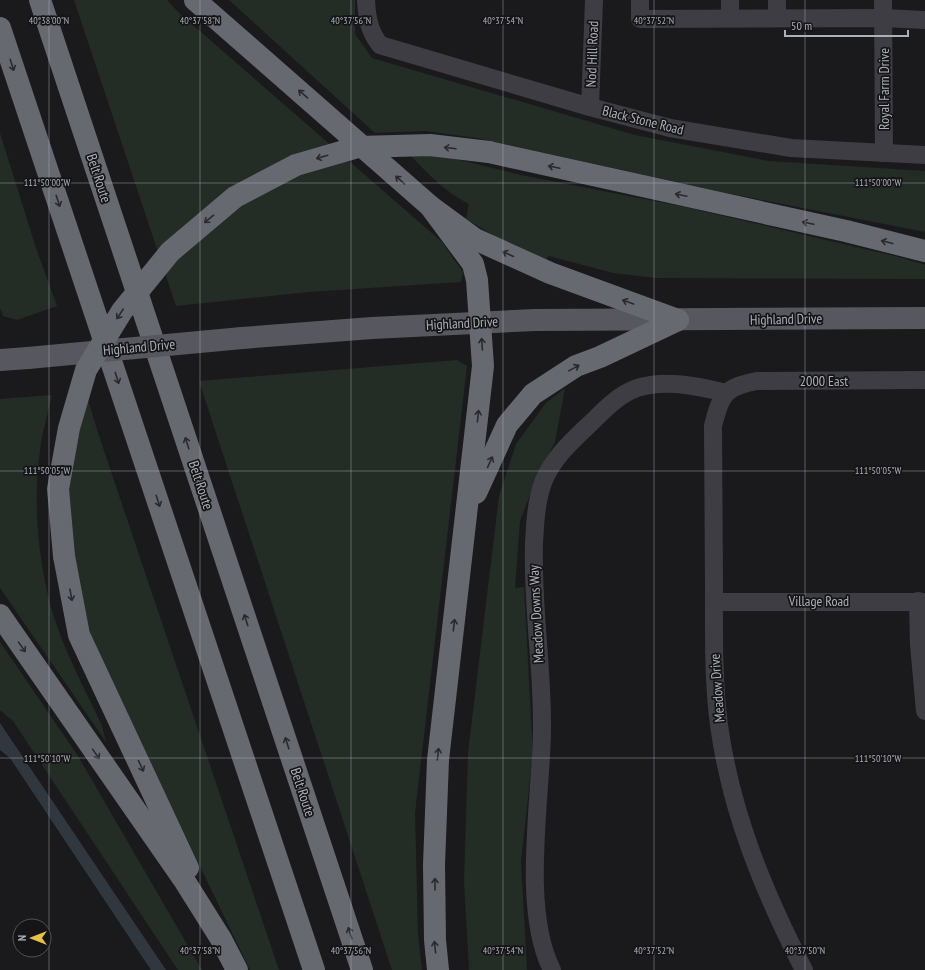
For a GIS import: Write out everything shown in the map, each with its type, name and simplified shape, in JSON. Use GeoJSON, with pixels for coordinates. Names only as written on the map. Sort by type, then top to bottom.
{"type":"FeatureCollection","features":[{"type":"Feature","properties":{"kind":"highway","name":"Belt Route"},"geometry":{"type":"LineString","coordinates":[[40,0],[362,970]]}},
{"type":"Feature","properties":{"kind":"highway"},"geometry":{"type":"LineString","coordinates":[[195,0],[430,206],[475,239],[550,273],[678,320]]}},
{"type":"Feature","properties":{"kind":"highway"},"geometry":{"type":"LineString","coordinates":[[0,28],[314,970]]}},
{"type":"Feature","properties":{"kind":"highway"},"geometry":{"type":"LineString","coordinates":[[236,970],[79,635],[64,556],[58,489],[69,428],[86,370],[122,311],[170,252],[235,197],[296,165],[358,147],[430,145],[489,152],[846,231],[925,251]]}},
{"type":"Feature","properties":{"kind":"highway"},"geometry":{"type":"LineString","coordinates":[[430,206],[472,264],[477,280],[483,366],[468,510],[438,760],[434,865],[435,940],[438,970]]}},
{"type":"Feature","properties":{"kind":"highway"},"geometry":{"type":"LineString","coordinates":[[468,510],[506,425],[533,394],[576,366],[600,357],[678,320]]}},
{"type":"Feature","properties":{"kind":"highway"},"geometry":{"type":"LineString","coordinates":[[0,615],[184,880],[221,939]]}},
{"type":"Feature","properties":{"kind":"main road","name":"Highland Drive"},"geometry":{"type":"LineString","coordinates":[[0,360],[242,338],[480,321],[577,319],[678,320],[925,318]]}},
{"type":"Feature","properties":{"kind":"street","name":"Black Stone Road"},"geometry":{"type":"LineString","coordinates":[[366,0],[367,15],[373,36],[380,45],[392,50],[590,107],[670,128],[746,142],[791,148],[925,155]]}},
{"type":"Feature","properties":{"kind":"street","name":"Nod Hill Road"},"geometry":{"type":"LineString","coordinates":[[590,107],[594,0]]}},
{"type":"Feature","properties":{"kind":"street"},"geometry":{"type":"LineString","coordinates":[[640,0],[640,19],[730,18],[777,9],[925,20]]}},
{"type":"Feature","properties":{"kind":"street"},"geometry":{"type":"LineString","coordinates":[[730,0],[730,18]]}},
{"type":"Feature","properties":{"kind":"street","name":"Royal Farm Drive"},"geometry":{"type":"LineString","coordinates":[[883,0],[884,153]]}},
{"type":"Feature","properties":{"kind":"street","name":"2000 East"},"geometry":{"type":"LineString","coordinates":[[726,393],[739,384],[757,381],[925,380]]}},
{"type":"Feature","properties":{"kind":"street","name":"Meadow Downs Way"},"geometry":{"type":"LineString","coordinates":[[552,970],[545,956],[538,922],[535,876],[542,718],[534,562],[535,519],[543,481],[558,455],[610,405],[636,388],[651,385],[693,384],[726,393]]}},
{"type":"Feature","properties":{"kind":"street","name":"Meadow Drive"},"geometry":{"type":"LineString","coordinates":[[726,393],[718,406],[713,426],[714,664],[719,726],[731,786],[749,850],[774,909],[804,970]]}},
{"type":"Feature","properties":{"kind":"street"},"geometry":{"type":"LineString","coordinates":[[922,601],[918,646],[925,711]]}},
{"type":"Feature","properties":{"kind":"street","name":"Village Road"},"geometry":{"type":"LineString","coordinates":[[714,602],[922,601]]}},
{"type":"Feature","properties":{"kind":"shaded area"},"geometry":{"type":"Polygon","coordinates":[[[74,0],[167,0],[178,12],[442,242],[463,272],[461,282],[309,292],[176,306],[74,0]]]}},
{"type":"Feature","properties":{"kind":"shaded area"},"geometry":{"type":"Polygon","coordinates":[[[229,0],[355,0],[355,34],[372,58],[635,135],[769,161],[925,171],[925,232],[722,192],[477,138],[425,131],[375,133],[229,0]]]}},
{"type":"Feature","properties":{"kind":"shaded area"},"geometry":{"type":"Polygon","coordinates":[[[0,133],[36,248],[57,306],[17,320],[3,316],[0,308],[0,133]]]}},
{"type":"Feature","properties":{"kind":"shaded area"},"geometry":{"type":"Polygon","coordinates":[[[409,154],[444,156],[521,175],[685,207],[899,257],[925,265],[925,279],[656,278],[613,273],[549,256],[546,259],[498,238],[466,219],[469,204],[444,188],[409,154]]]}},
{"type":"Feature","properties":{"kind":"shaded area"},"geometry":{"type":"Polygon","coordinates":[[[457,360],[467,366],[415,813],[418,935],[422,970],[392,970],[199,381],[457,360]]]}},
{"type":"Feature","properties":{"kind":"shaded area"},"geometry":{"type":"Polygon","coordinates":[[[565,388],[555,442],[536,479],[520,521],[515,588],[524,587],[532,737],[532,761],[521,862],[527,970],[469,970],[464,882],[468,753],[499,496],[516,444],[546,403],[565,388]]]}},
{"type":"Feature","properties":{"kind":"shaded area"},"geometry":{"type":"Polygon","coordinates":[[[52,395],[41,442],[37,477],[37,518],[44,579],[59,631],[70,659],[102,726],[106,742],[0,588],[0,399],[52,395]]]}},
{"type":"Feature","properties":{"kind":"shaded area"},"geometry":{"type":"Polygon","coordinates":[[[88,400],[279,970],[250,970],[83,624],[60,485],[88,400]]]}},
{"type":"Feature","properties":{"kind":"shaded area"},"geometry":{"type":"Polygon","coordinates":[[[0,642],[78,756],[202,970],[178,970],[13,721],[0,710],[0,642]]]}},
{"type":"Feature","properties":{"kind":"shaded area"},"geometry":{"type":"Polygon","coordinates":[[[0,723],[166,970],[151,970],[10,758],[0,750],[0,723]]]}}]}
